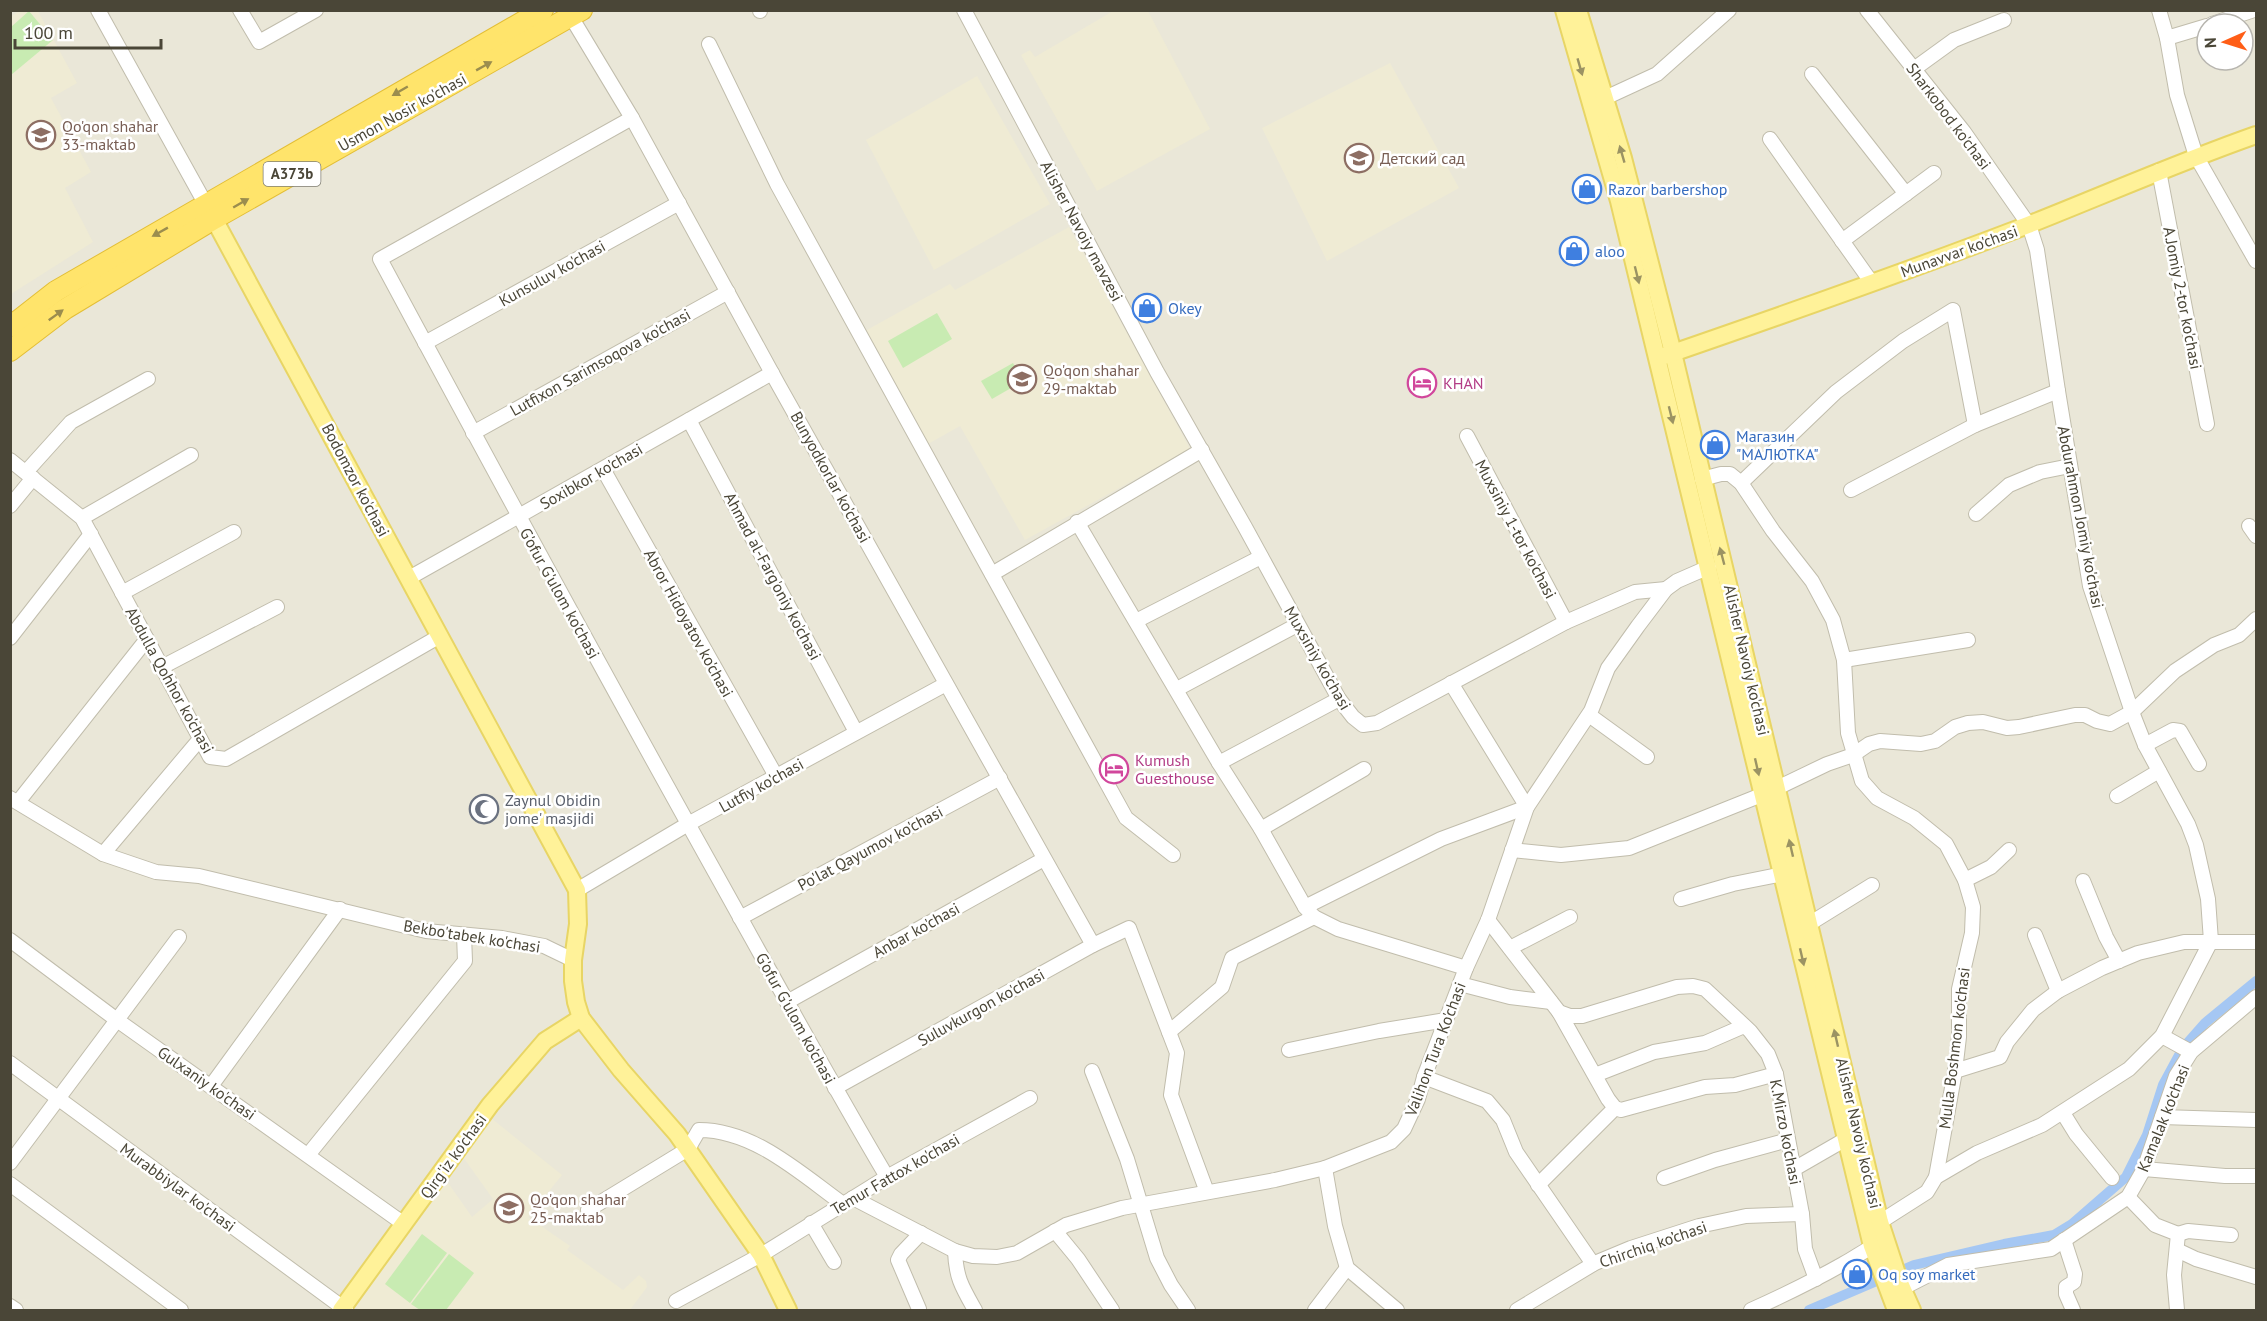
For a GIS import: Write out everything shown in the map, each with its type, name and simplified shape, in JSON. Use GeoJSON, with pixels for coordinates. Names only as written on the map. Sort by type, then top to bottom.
{"type":"FeatureCollection","features":[{"type":"Feature","properties":{"kind":"highway","name":"Usmon Nosir ko'chasi"},"geometry":{"type":"LineString","coordinates":[[10,351],[64,309],[210,212],[543,10]]}},
{"type":"Feature","properties":{"kind":"highway","name":"Usmon Nosir ko'chasi"},"geometry":{"type":"LineString","coordinates":[[10,327],[56,291],[210,212],[573,13]]}},
{"type":"Feature","properties":{"kind":"main road","name":"Alisher Navoiy ko'chasi"},"geometry":{"type":"LineString","coordinates":[[1563,10],[1702,479],[1770,791],[1783,874],[1846,1139],[1874,1224]]}},
{"type":"Feature","properties":{"kind":"main road","name":"Alisher Navoiy ko'chasi"},"geometry":{"type":"LineString","coordinates":[[1578,10],[1623,158],[1709,567],[1809,924],[1881,1252],[1896,1286],[1912,1311]]}},
{"type":"Feature","properties":{"kind":"main road","name":"Munavvar ko'chasi"},"geometry":{"type":"LineString","coordinates":[[1665,355],[1872,283],[2029,225],[2196,156],[2256,135]]}},
{"type":"Feature","properties":{"kind":"main road","name":"Bodomzor ko'chasi"},"geometry":{"type":"LineString","coordinates":[[210,212],[577,890],[578,924],[573,960]]}},
{"type":"Feature","properties":{"kind":"main road"},"geometry":{"type":"LineString","coordinates":[[573,960],[573,981],[581,1018],[621,1070],[688,1149],[761,1255],[788,1311]]}},
{"type":"Feature","properties":{"kind":"main road","name":"Qirg'iz ko'chasi"},"geometry":{"type":"LineString","coordinates":[[343,1310],[490,1105],[545,1041],[581,1018]]}},
{"type":"Feature","properties":{"kind":"main road","name":"Alisher Navoiy ko'chasi"},"geometry":{"type":"LineString","coordinates":[[1896,1286],[1896,1311]]}},
{"type":"Feature","properties":{"kind":"street","name":"Bodomzor ko'chasi"},"geometry":{"type":"LineString","coordinates":[[98,10],[210,212]]}},
{"type":"Feature","properties":{"kind":"street"},"geometry":{"type":"LineString","coordinates":[[240,10],[259,42],[316,10]]}},
{"type":"Feature","properties":{"kind":"street","name":"Alisher Navoiy mavzesi"},"geometry":{"type":"LineString","coordinates":[[964,10],[1157,372],[1202,450]]}},
{"type":"Feature","properties":{"kind":"street"},"geometry":{"type":"LineString","coordinates":[[1605,98],[1657,74],[1729,10]]}},
{"type":"Feature","properties":{"kind":"street","name":"Sharkobod ko'chasi"},"geometry":{"type":"LineString","coordinates":[[1867,10],[1964,132],[2029,225]]}},
{"type":"Feature","properties":{"kind":"street"},"geometry":{"type":"LineString","coordinates":[[2159,10],[2167,38],[2177,95],[2196,156],[2256,261]]}},
{"type":"Feature","properties":{"kind":"street","name":"Bunyodkorlar ko'chasi"},"geometry":{"type":"LineString","coordinates":[[573,13],[1093,945]]}},
{"type":"Feature","properties":{"kind":"street"},"geometry":{"type":"LineString","coordinates":[[1914,69],[1954,40],[2004,20]]}},
{"type":"Feature","properties":{"kind":"street"},"geometry":{"type":"LineString","coordinates":[[2167,38],[2195,30]]}},
{"type":"Feature","properties":{"kind":"street"},"geometry":{"type":"LineString","coordinates":[[709,44],[777,184],[1126,818],[1173,855]]}},
{"type":"Feature","properties":{"kind":"street"},"geometry":{"type":"LineString","coordinates":[[1812,74],[1906,194]]}},
{"type":"Feature","properties":{"kind":"street","name":"G'ofur G'ulom ko'chasi"},"geometry":{"type":"LineString","coordinates":[[632,118],[380,260],[518,517],[835,1088],[887,1177]]}},
{"type":"Feature","properties":{"kind":"street"},"geometry":{"type":"LineString","coordinates":[[1770,139],[1872,283]]}},
{"type":"Feature","properties":{"kind":"street","name":"A.Jomiy 2-tor ko'chasi"},"geometry":{"type":"LineString","coordinates":[[2159,171],[2207,424]]}},
{"type":"Feature","properties":{"kind":"street"},"geometry":{"type":"LineString","coordinates":[[1842,241],[1934,173]]}},
{"type":"Feature","properties":{"kind":"street","name":"Kunsuluv ko'chasi"},"geometry":{"type":"LineString","coordinates":[[425,343],[679,203]]}},
{"type":"Feature","properties":{"kind":"street","name":"Abdurahmon Jomiy ko'chasi"},"geometry":{"type":"LineString","coordinates":[[2029,225],[2037,250],[2090,586],[2145,745],[2188,824],[2196,846],[2208,899],[2211,941]]}},
{"type":"Feature","properties":{"kind":"street","name":"Lutfixon Sarimsoqova ko'chasi"},"geometry":{"type":"LineString","coordinates":[[473,433],[728,292]]}},
{"type":"Feature","properties":{"kind":"street"},"geometry":{"type":"LineString","coordinates":[[1702,479],[1730,474],[1741,483],[1836,392],[1903,341],[1953,310],[1975,425]]}},
{"type":"Feature","properties":{"kind":"street","name":"Soxibkor ko'chasi"},"geometry":{"type":"LineString","coordinates":[[409,578],[772,373]]}},
{"type":"Feature","properties":{"kind":"street"},"geometry":{"type":"LineString","coordinates":[[10,506],[29,475],[71,422],[148,380]]}},
{"type":"Feature","properties":{"kind":"street"},"geometry":{"type":"LineString","coordinates":[[1851,490],[1975,425],[2058,392]]}},
{"type":"Feature","properties":{"kind":"street","name":"Ahmad al-Farg'oniy ko'chasi"},"geometry":{"type":"LineString","coordinates":[[689,420],[856,732]]}},
{"type":"Feature","properties":{"kind":"street","name":"Muxsiniy 1-tor ko'chasi"},"geometry":{"type":"LineString","coordinates":[[1467,436],[1566,622]]}},
{"type":"Feature","properties":{"kind":"street"},"geometry":{"type":"LineString","coordinates":[[992,574],[1202,450]]}},
{"type":"Feature","properties":{"kind":"street","name":"Muxsiniy ko'chasi"},"geometry":{"type":"LineString","coordinates":[[1202,450],[1339,699],[1353,717],[1363,725],[1377,723],[1566,622],[1635,592],[1666,589]]}},
{"type":"Feature","properties":{"kind":"street"},"geometry":{"type":"LineString","coordinates":[[82,518],[191,455]]}},
{"type":"Feature","properties":{"kind":"street","name":"Abdulla Qohhor ko'chasi"},"geometry":{"type":"LineString","coordinates":[[10,460],[82,518],[210,757],[226,759],[440,636]]}},
{"type":"Feature","properties":{"kind":"street"},"geometry":{"type":"LineString","coordinates":[[1976,514],[2009,485],[2040,472],[2070,466]]}},
{"type":"Feature","properties":{"kind":"street","name":"Abror Hidoyatov ko'chasi"},"geometry":{"type":"LineString","coordinates":[[603,470],[776,776]]}},
{"type":"Feature","properties":{"kind":"street","name":"Mulla Boshmon ko'chasi"},"geometry":{"type":"LineString","coordinates":[[1741,483],[1773,531],[1812,582],[1833,620],[1845,660],[1848,733],[1862,781],[1877,798],[1914,818],[1946,844],[1965,880],[1973,907],[1972,933],[1959,989],[1959,1036],[1955,1071],[1935,1177]]}},
{"type":"Feature","properties":{"kind":"street"},"geometry":{"type":"LineString","coordinates":[[1077,522],[1309,912],[1338,929],[1466,968]]}},
{"type":"Feature","properties":{"kind":"street"},"geometry":{"type":"LineString","coordinates":[[122,593],[234,532]]}},
{"type":"Feature","properties":{"kind":"street"},"geometry":{"type":"LineString","coordinates":[[10,638],[91,534]]}},
{"type":"Feature","properties":{"kind":"street"},"geometry":{"type":"LineString","coordinates":[[1136,621],[1261,556]]}},
{"type":"Feature","properties":{"kind":"street","name":"Valihon Tura Ko'chasi"},"geometry":{"type":"LineString","coordinates":[[688,1149],[699,1130],[712,1130],[732,1135],[751,1142],[778,1157],[848,1201],[921,1233],[955,1251],[973,1256],[997,1257],[1017,1253],[1066,1225],[1140,1205],[1275,1180],[1325,1168],[1391,1142],[1404,1129],[1418,1099],[1424,1077],[1466,968],[1488,920],[1527,807],[1589,715],[1608,668],[1666,589],[1677,581],[1709,567]]}},
{"type":"Feature","properties":{"kind":"street"},"geometry":{"type":"LineString","coordinates":[[162,667],[277,607]]}},
{"type":"Feature","properties":{"kind":"street"},"geometry":{"type":"LineString","coordinates":[[1512,850],[1560,855],[1629,848],[1770,791],[1827,764],[1853,755],[1869,744],[1880,741],[1921,744],[1935,741],[1955,727],[1968,723],[1983,723],[2007,728],[2075,715],[2085,715],[2097,722],[2110,724],[2132,712],[2175,671],[2214,645],[2239,635],[2256,619]]}},
{"type":"Feature","properties":{"kind":"street"},"geometry":{"type":"LineString","coordinates":[[1177,689],[1297,625]]}},
{"type":"Feature","properties":{"kind":"street"},"geometry":{"type":"LineString","coordinates":[[14,800],[147,639]]}},
{"type":"Feature","properties":{"kind":"street"},"geometry":{"type":"LineString","coordinates":[[1845,660],[1968,639]]}},
{"type":"Feature","properties":{"kind":"street"},"geometry":{"type":"LineString","coordinates":[[1207,1192],[1171,1095],[1177,1053],[1169,1032],[1222,987],[1232,958],[1309,912],[1441,839],[1527,807],[1451,683]]}},
{"type":"Feature","properties":{"kind":"street","name":"Lutfiy ko'chasi"},"geometry":{"type":"LineString","coordinates":[[577,890],[688,824],[946,684]]}},
{"type":"Feature","properties":{"kind":"street"},"geometry":{"type":"LineString","coordinates":[[1220,764],[1339,699]]}},
{"type":"Feature","properties":{"kind":"street"},"geometry":{"type":"LineString","coordinates":[[1589,715],[1647,757]]}},
{"type":"Feature","properties":{"kind":"street"},"geometry":{"type":"LineString","coordinates":[[2145,745],[2173,730],[2180,731],[2199,764]]}},
{"type":"Feature","properties":{"kind":"street"},"geometry":{"type":"LineString","coordinates":[[103,854],[200,739]]}},
{"type":"Feature","properties":{"kind":"street"},"geometry":{"type":"LineString","coordinates":[[1261,828],[1364,769]]}},
{"type":"Feature","properties":{"kind":"street"},"geometry":{"type":"LineString","coordinates":[[2117,796],[2159,771]]}},
{"type":"Feature","properties":{"kind":"street","name":"Po'lat Qayumov ko'chasi"},"geometry":{"type":"LineString","coordinates":[[740,918],[1000,778]]}},
{"type":"Feature","properties":{"kind":"street","name":"Bekbo'tabek ko'chasi"},"geometry":{"type":"LineString","coordinates":[[14,800],[103,854],[156,872],[199,876],[426,931],[502,938],[544,946],[573,960]]}},
{"type":"Feature","properties":{"kind":"street"},"geometry":{"type":"LineString","coordinates":[[1965,880],[1991,867],[2009,850]]}},
{"type":"Feature","properties":{"kind":"street","name":"Anbar ko'chasi"},"geometry":{"type":"LineString","coordinates":[[787,1002],[1044,858]]}},
{"type":"Feature","properties":{"kind":"street"},"geometry":{"type":"LineString","coordinates":[[1681,899],[1733,884],[1783,874]]}},
{"type":"Feature","properties":{"kind":"street"},"geometry":{"type":"LineString","coordinates":[[2083,881],[2106,937],[2119,961]]}},
{"type":"Feature","properties":{"kind":"street"},"geometry":{"type":"LineString","coordinates":[[1809,924],[1872,885]]}},
{"type":"Feature","properties":{"kind":"street"},"geometry":{"type":"LineString","coordinates":[[211,1086],[340,909]]}},
{"type":"Feature","properties":{"kind":"street"},"geometry":{"type":"LineString","coordinates":[[1510,948],[1570,917]]}},
{"type":"Feature","properties":{"kind":"street"},"geometry":{"type":"LineString","coordinates":[[1488,920],[1555,1007],[1615,1108],[1629,1110],[1705,1086],[1736,1085],[1776,1074]]}},
{"type":"Feature","properties":{"kind":"street","name":"Suluvkurgon ko'chasi"},"geometry":{"type":"LineString","coordinates":[[835,1088],[1093,945],[1129,928],[1169,1032]]}},
{"type":"Feature","properties":{"kind":"street"},"geometry":{"type":"LineString","coordinates":[[308,1155],[465,961],[464,935]]}},
{"type":"Feature","properties":{"kind":"street"},"geometry":{"type":"LineString","coordinates":[[2035,935],[2058,991]]}},
{"type":"Feature","properties":{"kind":"street"},"geometry":{"type":"LineString","coordinates":[[10,1163],[179,937]]}},
{"type":"Feature","properties":{"kind":"street","name":"Gulxaniy ko'chasi"},"geometry":{"type":"LineString","coordinates":[[10,940],[117,1020],[404,1224]]}},
{"type":"Feature","properties":{"kind":"street"},"geometry":{"type":"LineString","coordinates":[[1874,1224],[1927,1192],[1935,1177],[1977,1153],[2042,1125],[2130,1069],[2162,1036],[2211,941]]}},
{"type":"Feature","properties":{"kind":"street"},"geometry":{"type":"LineString","coordinates":[[1955,1071],[2000,1057],[2007,1042],[2033,1010],[2058,991],[2119,961],[2138,953],[2184,942],[2256,942]]}},
{"type":"Feature","properties":{"kind":"street"},"geometry":{"type":"LineString","coordinates":[[1460,984],[1555,1007]]}},
{"type":"Feature","properties":{"kind":"street","name":"K.Mirzo ko'chasi"},"geometry":{"type":"LineString","coordinates":[[1555,1007],[1570,1016],[1582,1016],[1677,987],[1693,986],[1704,989],[1744,1026],[1768,1054],[1776,1074],[1802,1214],[1805,1249],[1816,1279]]}},
{"type":"Feature","properties":{"kind":"street","name":"Kamalak ko'chasi"},"geometry":{"type":"LineString","coordinates":[[2128,1197],[2144,1169],[2176,1076],[2191,1052],[2256,997]]}},
{"type":"Feature","properties":{"kind":"street"},"geometry":{"type":"LineString","coordinates":[[1289,1050],[1446,1020]]}},
{"type":"Feature","properties":{"kind":"street"},"geometry":{"type":"LineString","coordinates":[[1594,1075],[1654,1053],[1705,1043],[1744,1026]]}},
{"type":"Feature","properties":{"kind":"street"},"geometry":{"type":"LineString","coordinates":[[2162,1036],[2191,1052]]}},
{"type":"Feature","properties":{"kind":"street","name":"Murabbiylar ko'chasi"},"geometry":{"type":"LineString","coordinates":[[10,1063],[343,1310]]}},
{"type":"Feature","properties":{"kind":"street"},"geometry":{"type":"LineString","coordinates":[[1092,1071],[1128,1159],[1157,1258],[1170,1285],[1188,1311]]}},
{"type":"Feature","properties":{"kind":"street"},"geometry":{"type":"LineString","coordinates":[[1424,1077],[1487,1101],[1503,1120],[1516,1152],[1593,1264]]}},
{"type":"Feature","properties":{"kind":"street","name":"Temur Fattox ko'chasi"},"geometry":{"type":"LineString","coordinates":[[676,1301],[761,1255],[887,1177],[1030,1098]]}},
{"type":"Feature","properties":{"kind":"street"},"geometry":{"type":"LineString","coordinates":[[1538,1185],[1615,1108]]}},
{"type":"Feature","properties":{"kind":"street"},"geometry":{"type":"LineString","coordinates":[[2063,1113],[2076,1134],[2112,1178]]}},
{"type":"Feature","properties":{"kind":"street"},"geometry":{"type":"LineString","coordinates":[[2162,1117],[2256,1120]]}},
{"type":"Feature","properties":{"kind":"street"},"geometry":{"type":"LineString","coordinates":[[1794,1169],[1846,1139]]}},
{"type":"Feature","properties":{"kind":"street"},"geometry":{"type":"LineString","coordinates":[[1664,1178],[1715,1160],[1788,1140]]}},
{"type":"Feature","properties":{"kind":"street"},"geometry":{"type":"LineString","coordinates":[[588,1210],[688,1149]]}},
{"type":"Feature","properties":{"kind":"street"},"geometry":{"type":"LineString","coordinates":[[1325,1168],[1335,1226],[1347,1268],[1397,1311]]}},
{"type":"Feature","properties":{"kind":"street"},"geometry":{"type":"LineString","coordinates":[[2144,1169],[2225,1176],[2256,1176]]}},
{"type":"Feature","properties":{"kind":"street"},"geometry":{"type":"LineString","coordinates":[[10,1184],[181,1311]]}},
{"type":"Feature","properties":{"kind":"street"},"geometry":{"type":"LineString","coordinates":[[1896,1286],[1948,1264],[2051,1249],[2128,1197],[2155,1225],[2178,1234],[2188,1231],[2231,1234]]}},
{"type":"Feature","properties":{"kind":"street","name":"Chirchiq ko’chasi"},"geometry":{"type":"LineString","coordinates":[[1517,1311],[1593,1264],[1631,1248],[1700,1226],[1746,1216],[1802,1214]]}},
{"type":"Feature","properties":{"kind":"street"},"geometry":{"type":"LineString","coordinates":[[811,1223],[834,1262]]}},
{"type":"Feature","properties":{"kind":"street"},"geometry":{"type":"LineString","coordinates":[[1055,1231],[1078,1259],[1112,1311]]}},
{"type":"Feature","properties":{"kind":"street"},"geometry":{"type":"LineString","coordinates":[[919,1309],[898,1260],[921,1233]]}},
{"type":"Feature","properties":{"kind":"street"},"geometry":{"type":"LineString","coordinates":[[2177,1311],[2174,1275],[2178,1234]]}},
{"type":"Feature","properties":{"kind":"street"},"geometry":{"type":"LineString","coordinates":[[2064,1240],[2075,1274],[2074,1282],[2066,1287],[2066,1294],[2073,1311]]}},
{"type":"Feature","properties":{"kind":"street"},"geometry":{"type":"LineString","coordinates":[[2176,1250],[2196,1259],[2256,1277]]}},
{"type":"Feature","properties":{"kind":"street"},"geometry":{"type":"LineString","coordinates":[[955,1251],[956,1271],[975,1311]]}},
{"type":"Feature","properties":{"kind":"street"},"geometry":{"type":"LineString","coordinates":[[1751,1311],[1861,1255],[1881,1252]]}},
{"type":"Feature","properties":{"kind":"street"},"geometry":{"type":"LineString","coordinates":[[1315,1311],[1347,1268]]}},
{"type":"Feature","properties":{"kind":"street"},"geometry":{"type":"LineString","coordinates":[[10,1306],[16,1311]]}},
{"type":"Feature","properties":{"kind":"shaded area"},"geometry":{"type":"Polygon","coordinates":[[[11,11],[2256,11],[2256,1310],[11,1310],[11,11]]]}},
{"type":"Feature","properties":{"kind":"shaded area","name":"Qo'qon shahar 33-maktab"},"geometry":{"type":"Polygon","coordinates":[[[19,11],[38,11],[77,83],[51,98],[91,172],[65,188],[93,242],[11,294],[10,17],[19,11]]]}},
{"type":"Feature","properties":{"kind":"shaded area"},"geometry":{"type":"Polygon","coordinates":[[[1113,11],[1148,11],[1210,129],[1097,191],[1021,55],[1030,50],[1035,57],[1113,11]]]}},
{"type":"Feature","properties":{"kind":"shaded area","name":"Детский сад"},"geometry":{"type":"Polygon","coordinates":[[[1390,63],[1459,188],[1327,261],[1262,128],[1390,63]]]}},
{"type":"Feature","properties":{"kind":"shaded area"},"geometry":{"type":"Polygon","coordinates":[[[977,76],[1050,204],[934,270],[866,140],[977,76]]]}},
{"type":"Feature","properties":{"kind":"shaded area","name":"Qo'qon shahar 29-maktab"},"geometry":{"type":"Polygon","coordinates":[[[1069,227],[1190,449],[1025,540],[960,426],[928,444],[865,331],[950,284],[955,290],[1069,227]]]}},
{"type":"Feature","properties":{"kind":"shaded area","name":"Qo'qon shahar 25-maktab"},"geometry":{"type":"Polygon","coordinates":[[[491,1118],[562,1175],[528,1217],[570,1246],[567,1250],[623,1290],[639,1275],[646,1281],[647,1287],[630,1310],[360,1310],[355,1307],[446,1180],[472,1217],[493,1199],[463,1157],[491,1118]]]}},
{"type":"Feature","properties":{"kind":"green space"},"geometry":{"type":"Polygon","coordinates":[[[29,11],[53,40],[11,75],[11,27],[29,11]]]}},
{"type":"Feature","properties":{"kind":"green space"},"geometry":{"type":"Polygon","coordinates":[[[937,313],[952,339],[903,368],[888,341],[937,313]]]}},
{"type":"Feature","properties":{"kind":"green space"},"geometry":{"type":"Polygon","coordinates":[[[1013,363],[1023,381],[992,399],[981,381],[1013,363]]]}},
{"type":"Feature","properties":{"kind":"green space"},"geometry":{"type":"Polygon","coordinates":[[[422,1234],[447,1253],[410,1303],[385,1284],[422,1234]]]}},
{"type":"Feature","properties":{"kind":"green space"},"geometry":{"type":"Polygon","coordinates":[[[449,1254],[474,1273],[446,1310],[420,1310],[411,1304],[449,1254]]]}},
{"type":"Feature","properties":{"kind":"waterway"},"geometry":{"type":"LineString","coordinates":[[1809,1310],[1914,1265],[2054,1235],[2072,1224],[2126,1177],[2147,1135],[2163,1085],[2183,1048],[2205,1023],[2256,981]]}},
{"type":"Feature","properties":{"kind":"place","name":"Qo'qon shahar 33-maktab"},"geometry":{"type":"Point","coordinates":[41,135]}},
{"type":"Feature","properties":{"kind":"place","name":"Детский сад"},"geometry":{"type":"Point","coordinates":[1359,158]}},
{"type":"Feature","properties":{"kind":"place","name":"Razor barbershop"},"geometry":{"type":"Point","coordinates":[1587,189]}},
{"type":"Feature","properties":{"kind":"place","name":"aloo"},"geometry":{"type":"Point","coordinates":[1574,251]}},
{"type":"Feature","properties":{"kind":"place","name":"Okey"},"geometry":{"type":"Point","coordinates":[1147,308]}},
{"type":"Feature","properties":{"kind":"place","name":"Qo'qon shahar 29-maktab"},"geometry":{"type":"Point","coordinates":[1022,379]}},
{"type":"Feature","properties":{"kind":"place","name":"KHAN"},"geometry":{"type":"Point","coordinates":[1422,383]}},
{"type":"Feature","properties":{"kind":"place","name":"Магазин \"МАЛЮТКА\""},"geometry":{"type":"Point","coordinates":[1715,445]}},
{"type":"Feature","properties":{"kind":"place","name":"Kumush Guesthouse"},"geometry":{"type":"Point","coordinates":[1114,769]}},
{"type":"Feature","properties":{"kind":"place","name":"Zaynul Obidin jome' masjidi"},"geometry":{"type":"Point","coordinates":[484,809]}},
{"type":"Feature","properties":{"kind":"place","name":"Qo'qon shahar 25-maktab"},"geometry":{"type":"Point","coordinates":[509,1208]}},
{"type":"Feature","properties":{"kind":"place","name":"Oq soy market"},"geometry":{"type":"Point","coordinates":[1857,1274]}}]}
